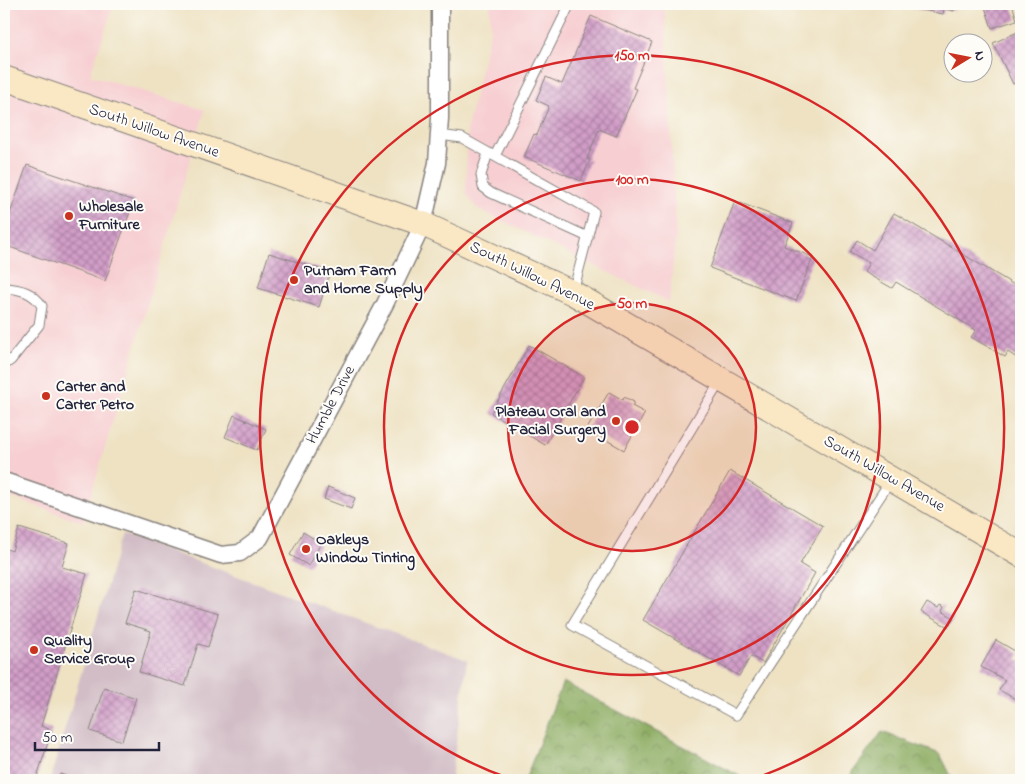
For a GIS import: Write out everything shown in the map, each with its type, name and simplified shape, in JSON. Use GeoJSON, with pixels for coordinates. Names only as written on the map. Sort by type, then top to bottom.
{"type":"FeatureCollection","features":[{"type":"Feature","properties":{"kind":"main road","name":"South Willow Avenue"},"geometry":{"type":"LineString","coordinates":[[4,78],[423,224],[573,294],[892,478],[1021,555]]}},
{"type":"Feature","properties":{"kind":"street","name":"Humble Drive"},"geometry":{"type":"LineString","coordinates":[[4,480],[221,555],[240,554],[260,538],[385,304],[423,224],[436,163],[439,135],[440,4]]}},
{"type":"Feature","properties":{"kind":"lane"},"geometry":{"type":"LineString","coordinates":[[570,4],[481,176],[483,187],[491,193],[588,237]]}},
{"type":"Feature","properties":{"kind":"lane"},"geometry":{"type":"LineString","coordinates":[[439,135],[462,138],[594,212],[573,294]]}},
{"type":"Feature","properties":{"kind":"lane"},"geometry":{"type":"LineString","coordinates":[[4,288],[14,289],[35,296],[42,306],[39,325],[11,360],[4,365]]}},
{"type":"Feature","properties":{"kind":"lane"},"geometry":{"type":"LineString","coordinates":[[721,380],[700,418],[645,504],[572,626],[736,714],[872,512],[892,478]]}},
{"type":"Feature","properties":{"kind":"shaded area"},"geometry":{"type":"Polygon","coordinates":[[[4,4],[114,4],[90,75],[205,110],[83,522],[4,495],[4,4]]]}},
{"type":"Feature","properties":{"kind":"shaded area"},"geometry":{"type":"Polygon","coordinates":[[[490,4],[662,4],[665,12],[676,235],[669,302],[478,209],[471,201],[466,192],[467,128],[490,32],[490,4]]]}},
{"type":"Feature","properties":{"kind":"shaded area"},"geometry":{"type":"Polygon","coordinates":[[[122,534],[467,660],[451,780],[50,780],[122,534]]]}},
{"type":"Feature","properties":{"kind":"green space"},"geometry":{"type":"Polygon","coordinates":[[[563,682],[747,780],[525,780],[563,682]]]}},
{"type":"Feature","properties":{"kind":"green space"},"geometry":{"type":"Polygon","coordinates":[[[882,732],[940,754],[953,780],[835,780],[849,777],[882,732]]]}},
{"type":"Feature","properties":{"kind":"building"},"geometry":{"type":"Polygon","coordinates":[[[907,4],[955,4],[954,11],[944,9],[943,14],[906,7],[907,4]]]}},
{"type":"Feature","properties":{"kind":"building"},"geometry":{"type":"Polygon","coordinates":[[[984,4],[1012,4],[1017,20],[992,28],[984,4]]]}},
{"type":"Feature","properties":{"kind":"building"},"geometry":{"type":"Polygon","coordinates":[[[591,16],[652,42],[633,88],[637,89],[616,136],[599,129],[587,159],[590,160],[581,181],[524,157],[534,134],[537,135],[549,106],[536,100],[546,77],[562,84],[591,16]]]}},
{"type":"Feature","properties":{"kind":"building"},"geometry":{"type":"Polygon","coordinates":[[[1020,31],[1021,80],[1013,84],[993,43],[1020,31]]]}},
{"type":"Feature","properties":{"kind":"building","name":"Wholesale Furniture"},"geometry":{"type":"Polygon","coordinates":[[[27,165],[134,201],[105,281],[4,245],[4,231],[27,165]]]}},
{"type":"Feature","properties":{"kind":"building"},"geometry":{"type":"Polygon","coordinates":[[[735,201],[793,223],[784,246],[813,257],[796,301],[710,268],[735,201]]]}},
{"type":"Feature","properties":{"kind":"building"},"geometry":{"type":"Polygon","coordinates":[[[894,213],[1021,289],[1021,361],[1008,352],[1005,357],[971,337],[976,330],[896,282],[892,288],[864,272],[869,263],[850,252],[857,240],[873,250],[894,213]]]}},
{"type":"Feature","properties":{"kind":"building","name":"Putnam Farm and Home Supply"},"geometry":{"type":"Polygon","coordinates":[[[269,253],[330,272],[319,307],[258,288],[269,253]]]}},
{"type":"Feature","properties":{"kind":"building"},"geometry":{"type":"Polygon","coordinates":[[[529,345],[584,377],[545,445],[491,413],[529,345]]]}},
{"type":"Feature","properties":{"kind":"building","name":"Plateau Oral and Facial Surgery"},"geometry":{"type":"Polygon","coordinates":[[[609,392],[623,400],[624,397],[634,402],[632,406],[645,413],[624,450],[587,429],[609,392]]]}},
{"type":"Feature","properties":{"kind":"building"},"geometry":{"type":"Polygon","coordinates":[[[234,415],[266,429],[257,450],[225,437],[234,415]]]}},
{"type":"Feature","properties":{"kind":"building"},"geometry":{"type":"Polygon","coordinates":[[[730,471],[823,526],[800,564],[815,573],[763,663],[751,656],[739,676],[643,620],[730,471]]]}},
{"type":"Feature","properties":{"kind":"building"},"geometry":{"type":"Polygon","coordinates":[[[328,487],[355,498],[351,509],[324,499],[328,487]]]}},
{"type":"Feature","properties":{"kind":"building","name":"Quality Service Group"},"geometry":{"type":"Polygon","coordinates":[[[19,528],[69,543],[62,567],[87,574],[41,726],[52,730],[36,780],[4,780],[4,548],[12,551],[19,528]]]}},
{"type":"Feature","properties":{"kind":"building","name":"Oakleys Window Tinting"},"geometry":{"type":"Polygon","coordinates":[[[303,532],[321,543],[309,566],[290,555],[303,532]]]}},
{"type":"Feature","properties":{"kind":"building"},"geometry":{"type":"Polygon","coordinates":[[[136,589],[218,614],[208,647],[198,644],[185,686],[139,672],[151,631],[125,623],[136,589]]]}},
{"type":"Feature","properties":{"kind":"building"},"geometry":{"type":"Polygon","coordinates":[[[927,602],[938,608],[940,605],[944,607],[942,611],[954,618],[948,627],[921,612],[927,602]]]}},
{"type":"Feature","properties":{"kind":"building"},"geometry":{"type":"Polygon","coordinates":[[[996,640],[1020,654],[1017,659],[1021,661],[1021,702],[999,690],[1005,680],[981,667],[996,640]]]}},
{"type":"Feature","properties":{"kind":"building"},"geometry":{"type":"Polygon","coordinates":[[[104,687],[136,698],[122,741],[90,731],[104,687]]]}},
{"type":"Feature","properties":{"kind":"building"},"geometry":{"type":"Polygon","coordinates":[[[60,774],[78,780],[58,780],[60,774]]]}},
{"type":"Feature","properties":{"kind":"place","name":"Wholesale Furniture"},"geometry":{"type":"Point","coordinates":[69,216]}},
{"type":"Feature","properties":{"kind":"place","name":"Putnam Farm and Home Supply"},"geometry":{"type":"Point","coordinates":[294,280]}},
{"type":"Feature","properties":{"kind":"place","name":"Carter and Carter Petro"},"geometry":{"type":"Point","coordinates":[46,396]}},
{"type":"Feature","properties":{"kind":"place","name":"Plateau Oral and Facial Surgery"},"geometry":{"type":"Point","coordinates":[616,421]}},
{"type":"Feature","properties":{"kind":"place","name":"Oakleys Window Tinting"},"geometry":{"type":"Point","coordinates":[306,549]}},
{"type":"Feature","properties":{"kind":"place","name":"Quality Service Group"},"geometry":{"type":"Point","coordinates":[34,650]}}]}
